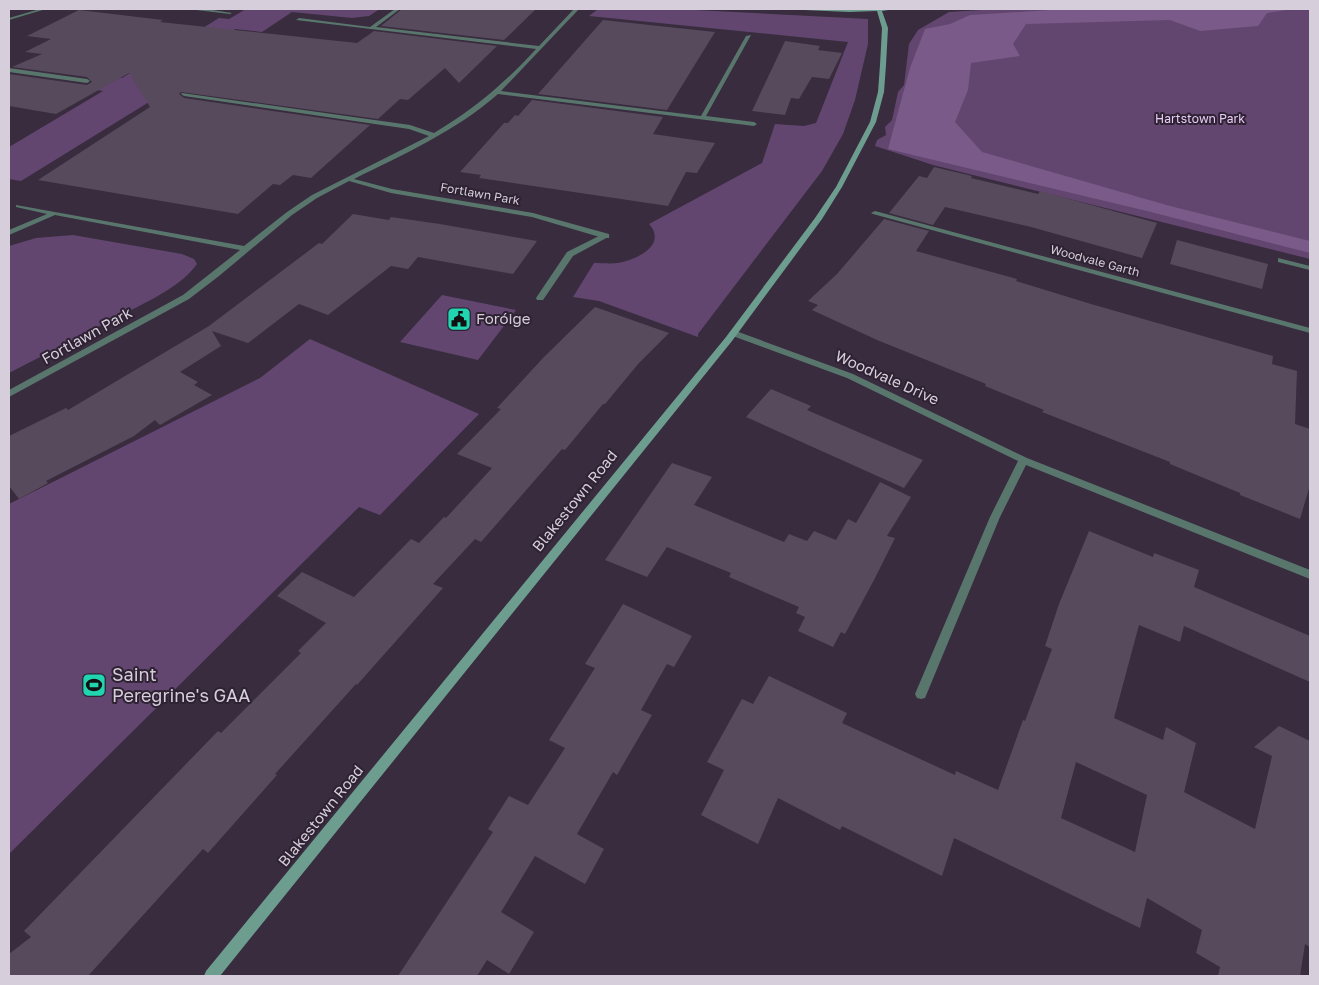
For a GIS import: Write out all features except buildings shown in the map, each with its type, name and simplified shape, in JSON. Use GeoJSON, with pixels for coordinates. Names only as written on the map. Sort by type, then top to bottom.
{"type":"FeatureCollection","features":[{"type":"Feature","properties":{"kind":"street"},"geometry":{"type":"LineString","coordinates":[[9,19],[44,9]]}},
{"type":"Feature","properties":{"kind":"street"},"geometry":{"type":"LineString","coordinates":[[196,9],[230,13]]}},
{"type":"Feature","properties":{"kind":"street"},"geometry":{"type":"LineString","coordinates":[[372,28],[398,9]]}},
{"type":"Feature","properties":{"kind":"street","name":"Fortlawn Park"},"geometry":{"type":"LineString","coordinates":[[9,394],[186,297],[209,281],[289,213],[348,179],[392,158],[456,122],[497,92],[577,9]]}},
{"type":"Feature","properties":{"kind":"street"},"geometry":{"type":"LineString","coordinates":[[804,9],[893,9]]}},
{"type":"Feature","properties":{"kind":"street","name":"Blakestown Road"},"geometry":{"type":"LineString","coordinates":[[211,976],[733,333],[818,220],[839,187],[873,122],[881,92],[884,65],[885,28],[880,9]]}},
{"type":"Feature","properties":{"kind":"street"},"geometry":{"type":"LineString","coordinates":[[299,20],[540,48]]}},
{"type":"Feature","properties":{"kind":"street"},"geometry":{"type":"LineString","coordinates":[[703,117],[750,36]]}},
{"type":"Feature","properties":{"kind":"street"},"geometry":{"type":"LineString","coordinates":[[9,70],[87,81]]}},
{"type":"Feature","properties":{"kind":"street"},"geometry":{"type":"LineString","coordinates":[[497,92],[754,124]]}},
{"type":"Feature","properties":{"kind":"street"},"geometry":{"type":"LineString","coordinates":[[184,94],[410,127],[433,135]]}},
{"type":"Feature","properties":{"kind":"street","name":"Fortlawn Park"},"geometry":{"type":"LineString","coordinates":[[348,179],[391,191],[533,215],[606,236],[570,254],[540,298]]}},
{"type":"Feature","properties":{"kind":"street"},"geometry":{"type":"LineString","coordinates":[[18,206],[246,249]]}},
{"type":"Feature","properties":{"kind":"street"},"geometry":{"type":"LineString","coordinates":[[9,233],[54,213]]}},
{"type":"Feature","properties":{"kind":"street","name":"Woodvale Garth"},"geometry":{"type":"LineString","coordinates":[[875,213],[1310,330]]}},
{"type":"Feature","properties":{"kind":"street"},"geometry":{"type":"LineString","coordinates":[[1281,260],[1310,268]]}},
{"type":"Feature","properties":{"kind":"street","name":"Woodvale Drive"},"geometry":{"type":"LineString","coordinates":[[733,333],[850,376],[1024,460],[1310,575]]}},
{"type":"Feature","properties":{"kind":"street"},"geometry":{"type":"LineString","coordinates":[[921,694],[995,516],[1024,460]]}},
{"type":"Feature","properties":{"kind":"green space"},"geometry":{"type":"Polygon","coordinates":[[[246,9],[380,9],[369,16],[352,18],[292,12],[262,32],[235,29],[152,82],[175,86],[21,181],[9,179],[9,147],[103,91],[91,89],[112,76],[122,78],[219,18],[229,19],[246,9]]]}},
{"type":"Feature","properties":{"kind":"green space"},"geometry":{"type":"Polygon","coordinates":[[[598,9],[675,9],[868,19],[868,44],[855,100],[843,134],[822,171],[698,334],[698,337],[599,301],[573,297],[594,263],[625,261],[641,255],[647,250],[655,239],[654,232],[649,224],[762,163],[775,124],[804,126],[816,123],[848,42],[589,16],[598,9]]]}},
{"type":"Feature","properties":{"kind":"green space","name":"Hartstown Park"},"geometry":{"type":"Polygon","coordinates":[[[997,9],[1310,9],[1310,259],[933,165],[875,146],[877,140],[886,135],[885,127],[892,120],[898,92],[904,85],[909,44],[918,30],[949,12],[997,9]]]}},
{"type":"Feature","properties":{"kind":"green space"},"geometry":{"type":"Polygon","coordinates":[[[73,235],[182,254],[194,259],[197,264],[180,282],[156,297],[9,373],[9,246],[36,238],[73,235]]]}},
{"type":"Feature","properties":{"kind":"green space"},"geometry":{"type":"Polygon","coordinates":[[[442,295],[516,310],[478,360],[400,342],[442,295]]]}},
{"type":"Feature","properties":{"kind":"green space","name":"Saint Peregrine's GAA"},"geometry":{"type":"Polygon","coordinates":[[[310,339],[479,414],[380,515],[359,507],[9,854],[9,504],[260,378],[310,339]]]}},
{"type":"Feature","properties":{"kind":"shaded area"},"geometry":{"type":"Polygon","coordinates":[[[1066,9],[1293,9],[1267,13],[1258,26],[1200,31],[1170,20],[1026,24],[1013,44],[1020,56],[971,63],[968,90],[955,122],[982,152],[1170,206],[1310,241],[1310,253],[1151,212],[888,149],[910,68],[925,29],[950,24],[970,15],[1066,9]]]}},
{"type":"Feature","properties":{"kind":"place","name":"Foróige"},"geometry":{"type":"Point","coordinates":[459,319]}},
{"type":"Feature","properties":{"kind":"place","name":"Saint Peregrine's GAA"},"geometry":{"type":"Point","coordinates":[94,685]}}]}
